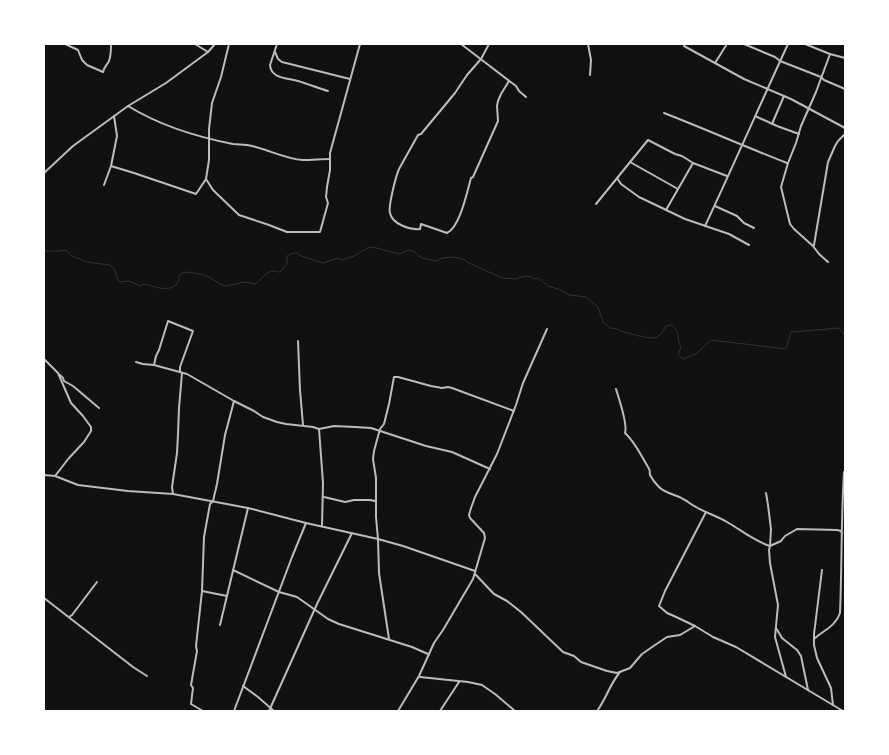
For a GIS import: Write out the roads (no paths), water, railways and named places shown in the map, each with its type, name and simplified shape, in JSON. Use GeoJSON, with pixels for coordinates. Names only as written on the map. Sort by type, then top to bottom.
{"type":"FeatureCollection","features":[{"type":"Feature","properties":{"kind":"street"},"geometry":{"type":"LineString","coordinates":[[65,44],[78,50],[82,60],[87,65],[103,72],[110,56],[111,44]]}},
{"type":"Feature","properties":{"kind":"street"},"geometry":{"type":"LineString","coordinates":[[195,44],[208,52]]}},
{"type":"Feature","properties":{"kind":"street"},"geometry":{"type":"LineString","coordinates":[[44,173],[73,146],[128,106],[166,83],[216,44]]}},
{"type":"Feature","properties":{"kind":"street"},"geometry":{"type":"LineString","coordinates":[[111,166],[196,194],[206,179],[212,103],[229,44]]}},
{"type":"Feature","properties":{"kind":"street"},"geometry":{"type":"LineString","coordinates":[[277,44],[270,65],[272,72],[280,78],[295,80],[328,91]]}},
{"type":"Feature","properties":{"kind":"street"},"geometry":{"type":"LineString","coordinates":[[206,179],[213,190],[239,215],[287,232],[320,232],[328,203],[326,186],[330,153],[360,44]]}},
{"type":"Feature","properties":{"kind":"street"},"geometry":{"type":"LineString","coordinates":[[461,44],[516,86],[526,97]]}},
{"type":"Feature","properties":{"kind":"street"},"geometry":{"type":"LineString","coordinates":[[489,44],[481,59],[467,75],[447,105],[418,135],[396,174],[389,212],[396,222],[408,228],[420,229],[421,224],[447,234],[452,231],[456,226],[471,178],[498,121],[498,101],[509,81]]}},
{"type":"Feature","properties":{"kind":"street"},"geometry":{"type":"LineString","coordinates":[[588,44],[591,60],[590,75]]}},
{"type":"Feature","properties":{"kind":"street"},"geometry":{"type":"LineString","coordinates":[[685,44],[684,46],[715,63],[845,128]]}},
{"type":"Feature","properties":{"kind":"street"},"geometry":{"type":"LineString","coordinates":[[715,63],[727,44]]}},
{"type":"Feature","properties":{"kind":"street"},"geometry":{"type":"LineString","coordinates":[[744,44],[845,89]]}},
{"type":"Feature","properties":{"kind":"street"},"geometry":{"type":"LineString","coordinates":[[705,226],[788,44]]}},
{"type":"Feature","properties":{"kind":"street"},"geometry":{"type":"LineString","coordinates":[[805,44],[845,58]]}},
{"type":"Feature","properties":{"kind":"street"},"geometry":{"type":"LineString","coordinates":[[275,51],[278,59],[282,62],[350,79]]}},
{"type":"Feature","properties":{"kind":"street"},"geometry":{"type":"LineString","coordinates":[[828,262],[790,224],[781,187],[808,108],[830,54]]}},
{"type":"Feature","properties":{"kind":"street"},"geometry":{"type":"LineString","coordinates":[[772,124],[784,96]]}},
{"type":"Feature","properties":{"kind":"street"},"geometry":{"type":"LineString","coordinates":[[128,106],[144,116],[177,128],[235,144],[251,146],[289,158],[303,160],[330,159]]}},
{"type":"Feature","properties":{"kind":"street"},"geometry":{"type":"LineString","coordinates":[[664,113],[788,163]]}},
{"type":"Feature","properties":{"kind":"street"},"geometry":{"type":"LineString","coordinates":[[104,185],[111,166],[117,136],[114,116]]}},
{"type":"Feature","properties":{"kind":"street"},"geometry":{"type":"LineString","coordinates":[[755,116],[799,134]]}},
{"type":"Feature","properties":{"kind":"street"},"geometry":{"type":"LineString","coordinates":[[813,246],[828,162],[838,141],[845,134]]}},
{"type":"Feature","properties":{"kind":"street"},"geometry":{"type":"LineString","coordinates":[[596,204],[648,140],[694,163],[728,177]]}},
{"type":"Feature","properties":{"kind":"street"},"geometry":{"type":"LineString","coordinates":[[630,162],[678,189]]}},
{"type":"Feature","properties":{"kind":"street"},"geometry":{"type":"LineString","coordinates":[[666,210],[694,163]]}},
{"type":"Feature","properties":{"kind":"street"},"geometry":{"type":"LineString","coordinates":[[617,178],[621,184],[639,197],[685,219],[729,234],[749,245]]}},
{"type":"Feature","properties":{"kind":"street"},"geometry":{"type":"LineString","coordinates":[[715,206],[730,212],[754,228]]}},
{"type":"Feature","properties":{"kind":"street"},"geometry":{"type":"LineString","coordinates":[[154,365],[168,321],[193,331],[180,367],[177,453],[172,487],[173,494]]}},
{"type":"Feature","properties":{"kind":"street"},"geometry":{"type":"LineString","coordinates":[[398,711],[419,676],[434,642],[473,579],[485,538],[484,533],[469,515],[475,497],[497,454],[523,383],[547,329]]}},
{"type":"Feature","properties":{"kind":"street"},"geometry":{"type":"LineString","coordinates":[[298,341],[303,426]]}},
{"type":"Feature","properties":{"kind":"street"},"geometry":{"type":"LineString","coordinates":[[44,359],[64,380],[99,408]]}},
{"type":"Feature","properties":{"kind":"street"},"geometry":{"type":"LineString","coordinates":[[136,362],[187,374],[268,420],[319,429],[334,426],[355,426],[380,431],[452,452],[490,469]]}},
{"type":"Feature","properties":{"kind":"street"},"geometry":{"type":"LineString","coordinates":[[55,476],[92,431],[88,422],[70,403],[58,374]]}},
{"type":"Feature","properties":{"kind":"street"},"geometry":{"type":"LineString","coordinates":[[389,640],[378,573],[376,478],[373,459],[380,429],[384,424],[388,410],[394,378],[398,377],[437,388],[452,388],[514,411]]}},
{"type":"Feature","properties":{"kind":"street"},"geometry":{"type":"LineString","coordinates":[[616,388],[622,409],[625,433],[643,457],[650,475],[665,492],[683,499],[694,507],[725,521],[757,541],[770,546],[781,541],[785,536],[797,529],[837,530],[842,533]]}},
{"type":"Feature","properties":{"kind":"street"},"geometry":{"type":"LineString","coordinates":[[203,711],[191,704],[193,688],[191,685],[197,651],[204,537],[210,504],[213,500],[217,484],[225,435],[234,402]]}},
{"type":"Feature","properties":{"kind":"street"},"geometry":{"type":"LineString","coordinates":[[319,429],[324,497],[322,526]]}},
{"type":"Feature","properties":{"kind":"street"},"geometry":{"type":"LineString","coordinates":[[814,639],[831,627],[840,613],[844,472]]}},
{"type":"Feature","properties":{"kind":"street"},"geometry":{"type":"LineString","coordinates":[[44,475],[55,476],[78,485],[173,494],[213,500],[403,546],[475,573],[494,594],[521,612],[564,652],[574,656],[581,662],[613,672],[620,672],[630,668],[642,654],[668,637],[680,635],[695,626]]}},
{"type":"Feature","properties":{"kind":"street"},"geometry":{"type":"LineString","coordinates":[[766,493],[771,529],[769,550],[771,570],[778,605],[775,637],[786,677]]}},
{"type":"Feature","properties":{"kind":"street"},"geometry":{"type":"LineString","coordinates":[[324,497],[345,502],[354,500],[376,501]]}},
{"type":"Feature","properties":{"kind":"street"},"geometry":{"type":"LineString","coordinates":[[220,625],[248,508]]}},
{"type":"Feature","properties":{"kind":"street"},"geometry":{"type":"LineString","coordinates":[[706,512],[659,606],[667,613],[742,650],[843,711]]}},
{"type":"Feature","properties":{"kind":"street"},"geometry":{"type":"LineString","coordinates":[[234,711],[306,523]]}},
{"type":"Feature","properties":{"kind":"street"},"geometry":{"type":"LineString","coordinates":[[270,710],[315,609],[352,533]]}},
{"type":"Feature","properties":{"kind":"street"},"geometry":{"type":"LineString","coordinates":[[233,570],[279,592],[297,597],[339,624],[412,647],[428,654]]}},
{"type":"Feature","properties":{"kind":"street"},"geometry":{"type":"LineString","coordinates":[[822,570],[814,639],[816,654],[831,688],[833,705]]}},
{"type":"Feature","properties":{"kind":"street"},"geometry":{"type":"LineString","coordinates":[[69,617],[97,582]]}},
{"type":"Feature","properties":{"kind":"street"},"geometry":{"type":"LineString","coordinates":[[202,591],[227,596]]}},
{"type":"Feature","properties":{"kind":"street"},"geometry":{"type":"LineString","coordinates":[[44,598],[138,672],[147,676]]}},
{"type":"Feature","properties":{"kind":"street"},"geometry":{"type":"LineString","coordinates":[[776,628],[782,638],[797,650],[801,656],[808,690]]}},
{"type":"Feature","properties":{"kind":"street"},"geometry":{"type":"LineString","coordinates":[[597,711],[607,696],[613,680],[620,672]]}},
{"type":"Feature","properties":{"kind":"street"},"geometry":{"type":"LineString","coordinates":[[419,676],[475,684],[487,688],[515,711]]}},
{"type":"Feature","properties":{"kind":"street"},"geometry":{"type":"LineString","coordinates":[[440,711],[459,682]]}},
{"type":"Feature","properties":{"kind":"street"},"geometry":{"type":"LineString","coordinates":[[243,686],[264,701],[270,710],[274,711]]}},
{"type":"Feature","properties":{"kind":"waterway"},"geometry":{"type":"LineString","coordinates":[[44,251],[66,250],[71,255],[86,262],[110,265],[114,269],[119,282],[129,281],[141,286],[144,284],[167,288],[175,286],[180,274],[186,272],[209,277],[226,286],[245,282],[255,284],[272,271],[280,272],[287,264],[287,256],[293,253],[323,263],[337,258],[342,260],[373,247],[399,254],[409,250],[422,258],[436,261],[452,257],[463,259],[502,278],[516,279],[526,276],[534,279],[538,278],[548,286],[569,295],[586,297],[598,307],[603,322],[610,328],[656,338],[666,326],[672,325],[676,330],[681,347],[678,355],[683,359],[696,354],[711,340],[786,349],[791,332],[839,328],[845,336]]}}]}
